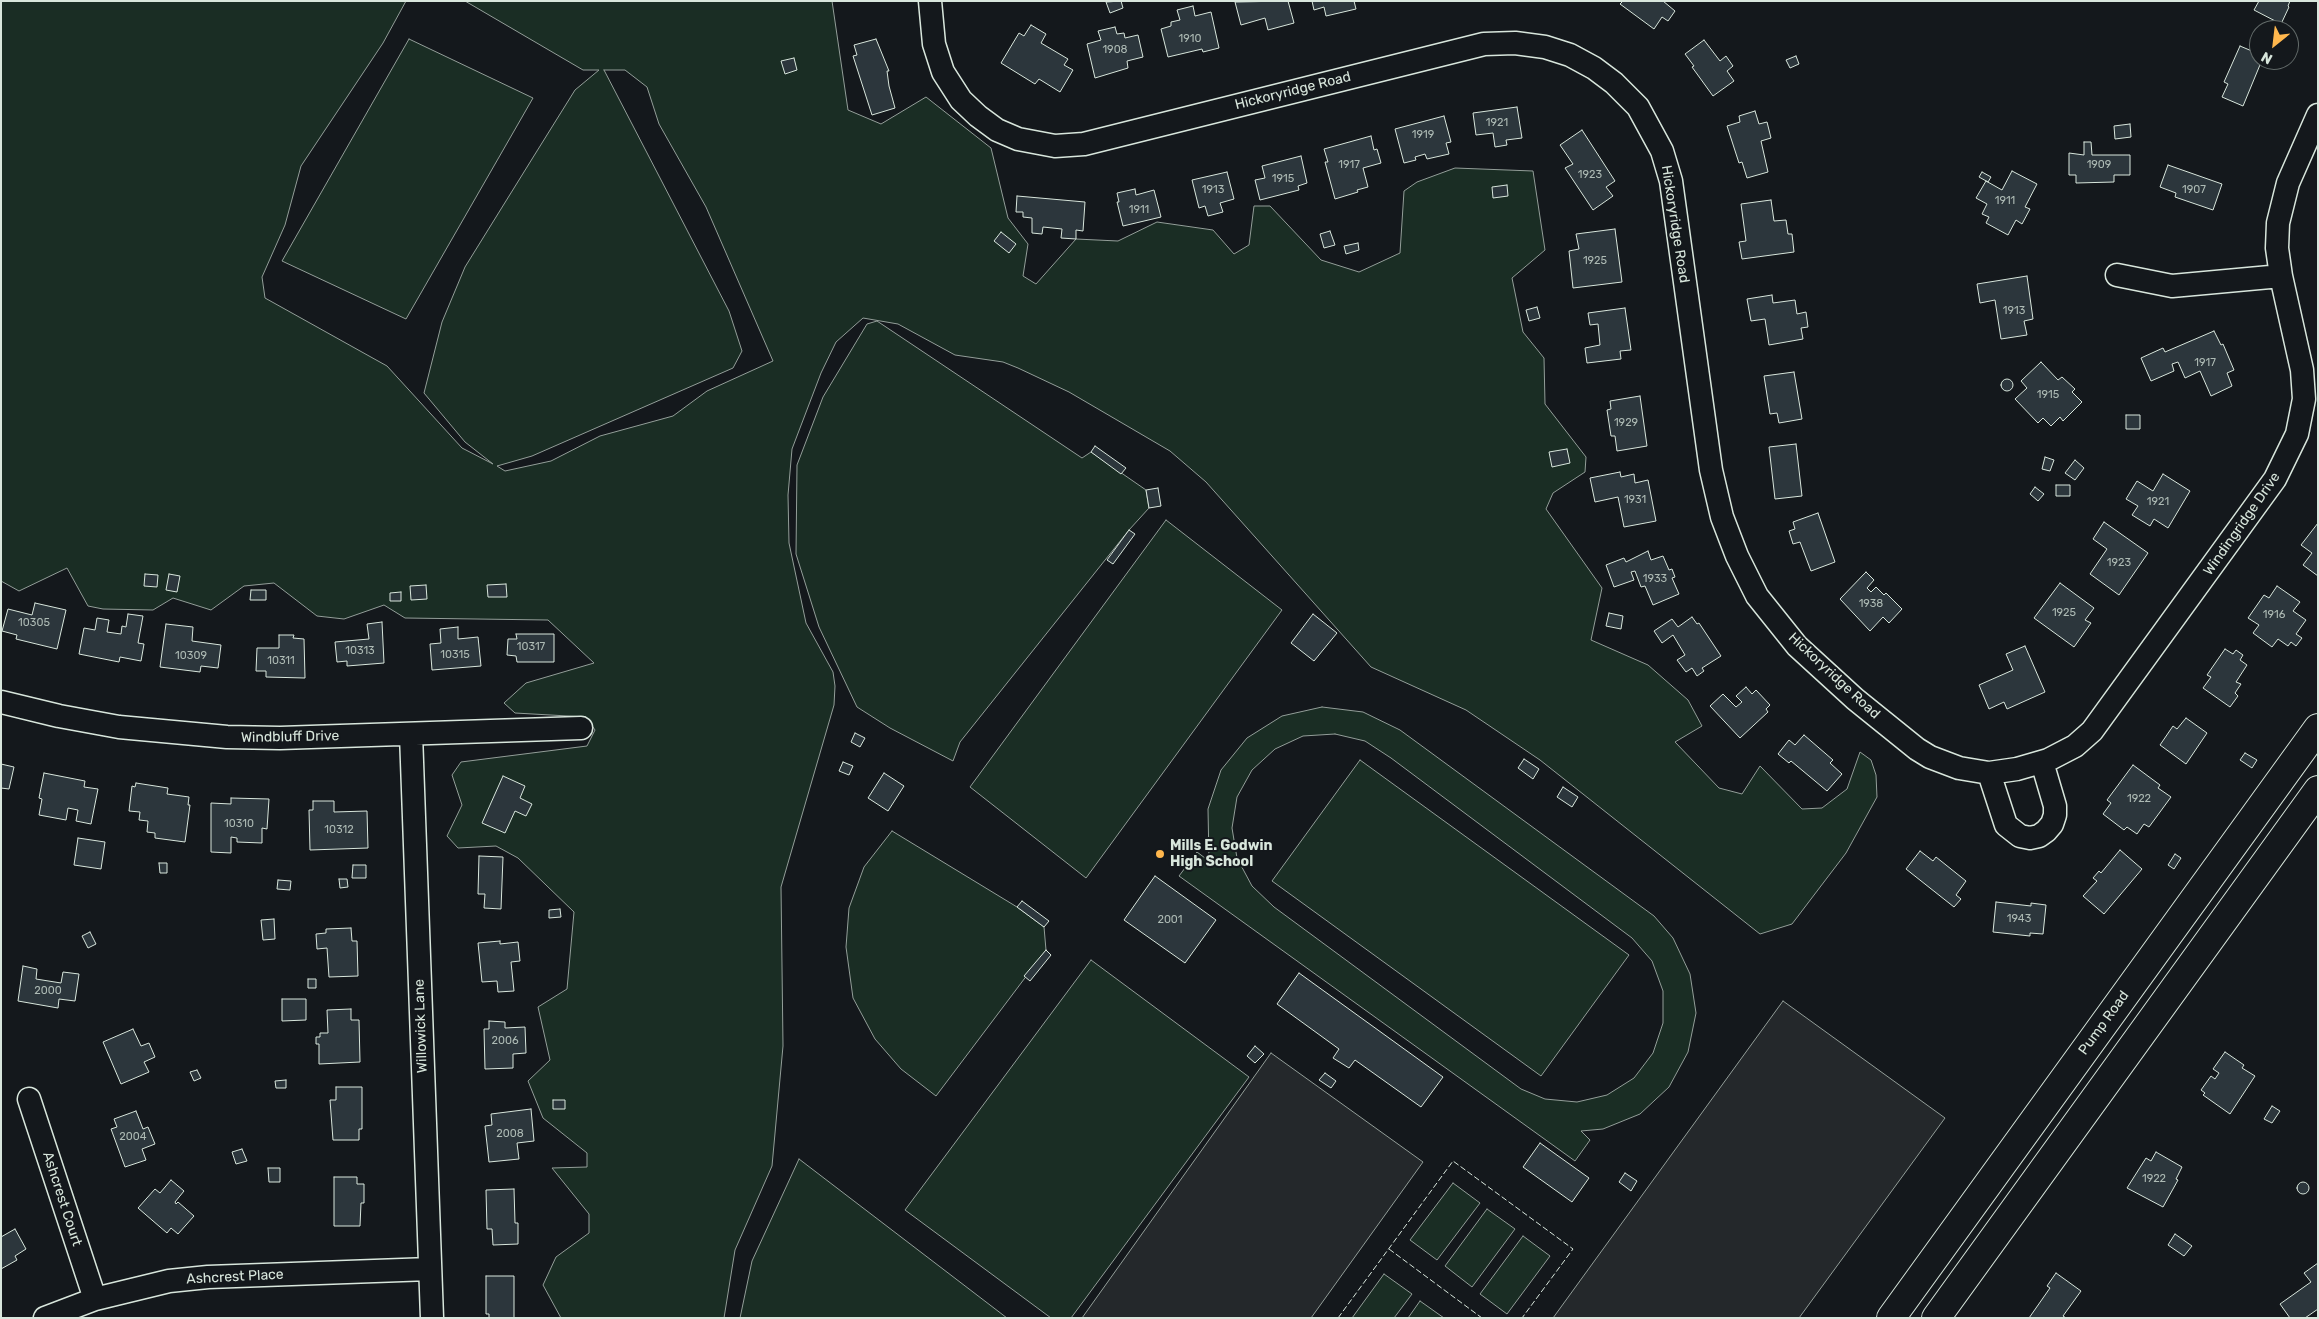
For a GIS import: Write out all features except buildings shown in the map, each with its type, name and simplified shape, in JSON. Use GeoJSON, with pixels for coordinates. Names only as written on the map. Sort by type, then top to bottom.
{"type":"FeatureCollection","features":[{"type":"Feature","properties":{"kind":"main road","name":"Pump Road"},"geometry":{"type":"LineString","coordinates":[[1891,1318],[2318,728]]}},
{"type":"Feature","properties":{"kind":"main road"},"geometry":{"type":"LineString","coordinates":[[1936,1318],[2318,790]]}},
{"type":"Feature","properties":{"kind":"street","name":"Hickoryridge Road"},"geometry":{"type":"LineString","coordinates":[[930,1],[934,44],[943,72],[962,100],[978,116],[998,130],[1018,139],[1055,146],[1084,144],[1484,44],[1515,43],[1545,47],[1570,55],[1594,68],[1614,83],[1638,108],[1662,151],[1670,181],[1711,470],[1725,525],[1737,556],[1757,596],[1797,646],[1855,698],[1917,749],[1930,757],[1959,768],[1989,772],[2017,769]]}},
{"type":"Feature","properties":{"kind":"street","name":"Windingridge Drive"},"geometry":{"type":"LineString","coordinates":[[2017,769],[2042,762],[2075,746],[2102,718],[2275,479],[2297,434],[2304,399],[2302,370],[2281,276],[2277,248],[2278,223],[2288,183],[2318,115]]}},
{"type":"Feature","properties":{"kind":"street"},"geometry":{"type":"LineString","coordinates":[[2117,275],[2172,286],[2281,276]]}},
{"type":"Feature","properties":{"kind":"street","name":"Windbluff Drive"},"geometry":{"type":"LineString","coordinates":[[1,702],[119,728],[227,737],[411,734],[581,728]]}},
{"type":"Feature","properties":{"kind":"street","name":"Willowick Lane"},"geometry":{"type":"LineString","coordinates":[[411,734],[432,1318]]}},
{"type":"Feature","properties":{"kind":"street"},"geometry":{"type":"LineString","coordinates":[[1989,772],[2006,825],[2020,836],[2030,838],[2039,836],[2052,824],[2055,815],[2055,806],[2042,762]]}},
{"type":"Feature","properties":{"kind":"street","name":"Ashcrest Court"},"geometry":{"type":"LineString","coordinates":[[29,1099],[95,1299]]}},
{"type":"Feature","properties":{"kind":"street","name":"Ashcrest Place"},"geometry":{"type":"LineString","coordinates":[[46,1318],[95,1299],[169,1281],[208,1277],[430,1269]]}},
{"type":"Feature","properties":{"kind":"green space"},"geometry":{"type":"Polygon","coordinates":[[[1,1],[406,1],[383,43],[301,166],[285,225],[262,277],[265,298],[387,366],[462,448],[493,464],[465,442],[424,393],[442,322],[465,267],[532,159],[575,90],[599,70],[583,70],[465,1],[832,1],[848,110],[881,124],[926,97],[991,148],[1008,218],[1028,244],[1023,276],[1036,284],[1076,239],[1118,241],[1157,222],[1213,230],[1234,254],[1249,245],[1254,206],[1270,206],[1321,260],[1359,272],[1400,253],[1404,191],[1417,182],[1455,168],[1533,171],[1545,250],[1512,278],[1523,332],[1544,358],[1545,404],[1586,457],[1585,472],[1553,493],[1546,509],[1602,588],[1591,640],[1648,665],[1688,700],[1702,726],[1675,742],[1719,788],[1742,794],[1760,766],[1802,809],[1822,808],[1847,789],[1860,752],[1871,760],[1876,775],[1877,797],[1846,853],[1792,924],[1760,934],[1540,760],[1466,710],[1371,667],[1206,482],[1170,451],[1069,392],[1018,368],[1003,362],[955,355],[898,324],[863,318],[836,342],[821,373],[792,449],[788,495],[789,543],[806,623],[833,672],[835,686],[834,705],[781,887],[783,1046],[772,1166],[735,1250],[724,1318],[561,1318],[543,1285],[556,1257],[589,1233],[589,1214],[552,1168],[587,1167],[587,1153],[543,1118],[528,1081],[550,1060],[538,1007],[567,989],[574,912],[518,858],[496,846],[458,848],[447,836],[462,805],[452,775],[461,762],[587,746],[595,730],[586,717],[515,713],[504,703],[526,683],[594,663],[548,620],[405,618],[384,605],[344,619],[317,616],[274,583],[244,586],[211,610],[173,598],[153,610],[103,609],[88,606],[67,568],[19,591],[1,581],[1,1]],[[604,70],[729,311],[742,351],[733,368],[532,456],[497,466],[505,471],[551,461],[600,436],[673,416],[707,391],[773,361],[706,207],[659,124],[647,87],[625,70],[604,70]]]}},
{"type":"Feature","properties":{"kind":"green space"},"geometry":{"type":"Polygon","coordinates":[[[409,39],[533,98],[406,319],[282,261],[409,39]]]}},
{"type":"Feature","properties":{"kind":"green space"},"geometry":{"type":"Polygon","coordinates":[[[877,321],[1082,458],[1091,452],[1146,490],[1149,508],[1129,530],[960,742],[953,761],[890,728],[857,707],[819,627],[796,554],[797,465],[823,397],[867,324],[877,321]]]}},
{"type":"Feature","properties":{"kind":"green space"},"geometry":{"type":"Polygon","coordinates":[[[1166,520],[1282,610],[1086,878],[970,787],[1166,520]]]}},
{"type":"Feature","properties":{"kind":"green space"},"geometry":{"type":"Polygon","coordinates":[[[1322,707],[1363,712],[1400,730],[1654,916],[1673,938],[1690,974],[1696,1013],[1688,1052],[1669,1087],[1640,1114],[1603,1129],[1581,1131],[1590,1140],[1575,1161],[1179,876],[1197,852],[1209,861],[1208,809],[1221,770],[1247,738],[1282,716],[1322,707]],[[1335,734],[1303,736],[1275,749],[1252,770],[1237,797],[1232,828],[1237,858],[1252,886],[1274,907],[1521,1089],[1545,1099],[1577,1102],[1607,1095],[1634,1078],[1653,1053],[1663,1023],[1663,991],[1652,961],[1632,938],[1391,758],[1365,741],[1335,734]]]}},
{"type":"Feature","properties":{"kind":"green space"},"geometry":{"type":"Polygon","coordinates":[[[1360,760],[1629,955],[1541,1076],[1272,881],[1360,760]]]}},
{"type":"Feature","properties":{"kind":"green space"},"geometry":{"type":"Polygon","coordinates":[[[892,831],[1017,907],[1044,927],[1046,950],[936,1096],[901,1069],[875,1039],[853,998],[846,947],[849,908],[864,867],[892,831]]]}},
{"type":"Feature","properties":{"kind":"green space"},"geometry":{"type":"Polygon","coordinates":[[[1091,960],[1249,1077],[1071,1318],[1051,1318],[905,1210],[1091,960]]]}},
{"type":"Feature","properties":{"kind":"green space"},"geometry":{"type":"Polygon","coordinates":[[[799,1159],[1007,1318],[740,1318],[752,1261],[799,1159]]]}},
{"type":"Feature","properties":{"kind":"green space"},"geometry":{"type":"Polygon","coordinates":[[[1453,1183],[1480,1203],[1437,1260],[1410,1240],[1453,1183]]]}},
{"type":"Feature","properties":{"kind":"green space"},"geometry":{"type":"Polygon","coordinates":[[[1487,1209],[1515,1229],[1472,1287],[1445,1266],[1487,1209]]]}},
{"type":"Feature","properties":{"kind":"green space"},"geometry":{"type":"Polygon","coordinates":[[[1523,1236],[1550,1256],[1507,1314],[1480,1294],[1523,1236]]]}},
{"type":"Feature","properties":{"kind":"green space"},"geometry":{"type":"Polygon","coordinates":[[[1384,1274],[1412,1294],[1394,1318],[1352,1318],[1384,1274]]]}},
{"type":"Feature","properties":{"kind":"green space"},"geometry":{"type":"Polygon","coordinates":[[[1420,1301],[1444,1318],[1408,1318],[1420,1301]]]}},
{"type":"Feature","properties":{"kind":"shaded area"},"geometry":{"type":"Polygon","coordinates":[[[1783,1001],[1945,1118],[1799,1318],[1553,1318],[1783,1001]]]}},
{"type":"Feature","properties":{"kind":"shaded area"},"geometry":{"type":"Polygon","coordinates":[[[1271,1053],[1423,1162],[1311,1318],[1082,1318],[1271,1053]]]}},
{"type":"Feature","properties":{"kind":"fence"},"geometry":{"type":"LineString","coordinates":[[1338,1318],[1453,1161],[1573,1249],[1522,1318]]}},
{"type":"Feature","properties":{"kind":"fence"},"geometry":{"type":"LineString","coordinates":[[1389,1249],[1482,1318]]}},
{"type":"Feature","properties":{"kind":"place","name":"Mills E. Godwin High School"},"geometry":{"type":"Point","coordinates":[1160,854]}}]}
